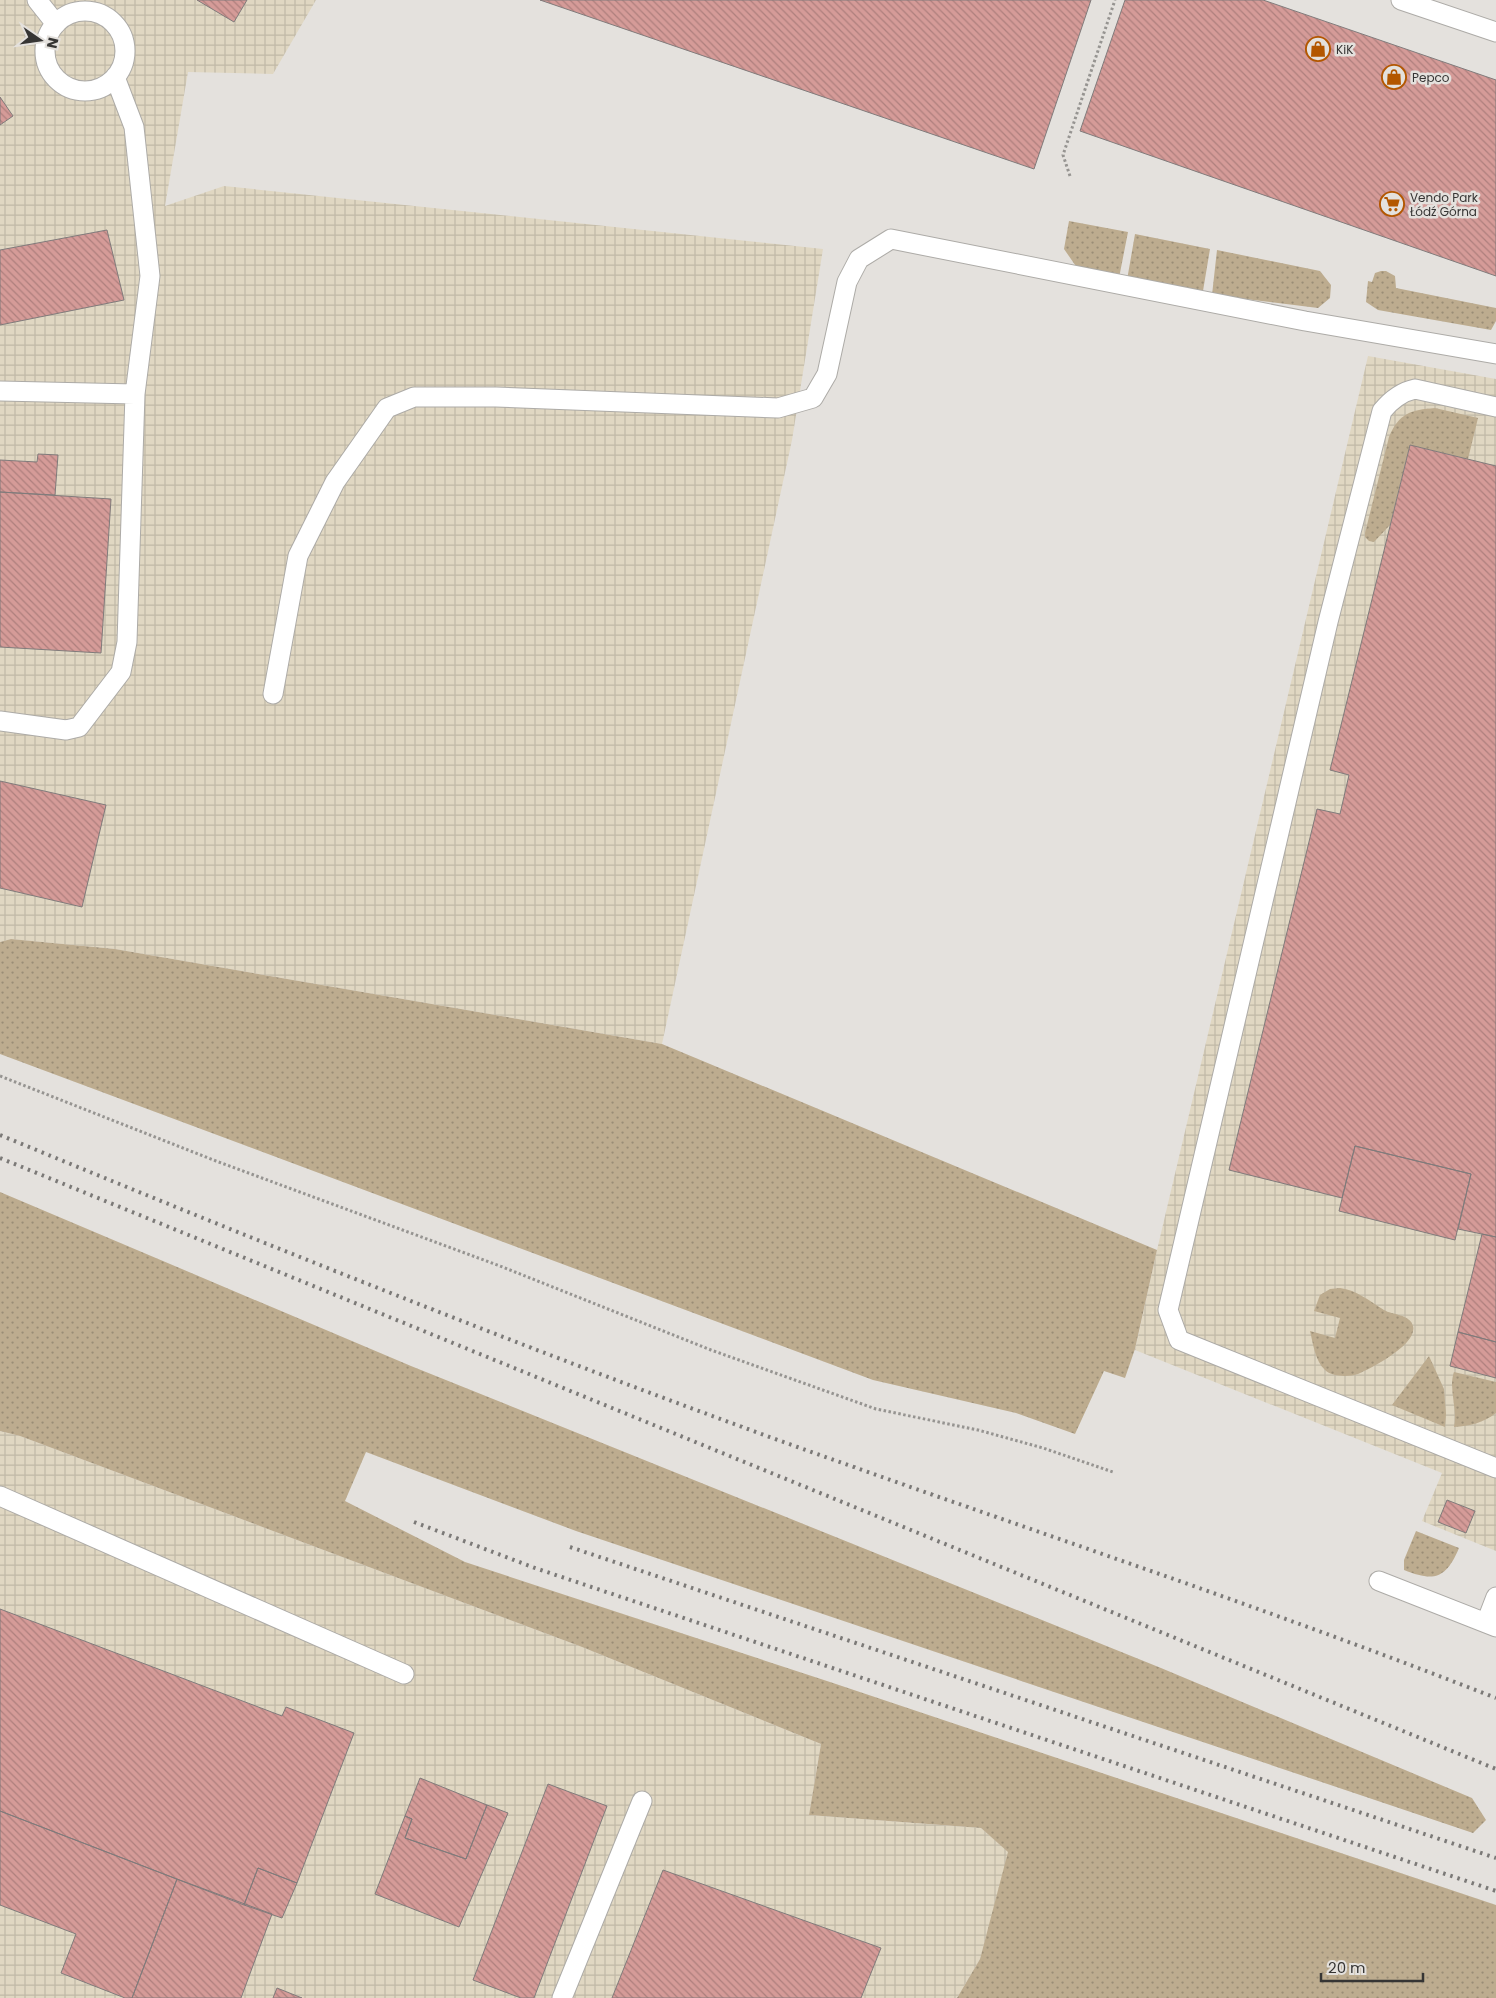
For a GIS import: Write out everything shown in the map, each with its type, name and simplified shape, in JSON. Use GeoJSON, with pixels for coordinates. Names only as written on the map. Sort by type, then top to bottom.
{"type":"FeatureCollection","features":[{"type":"Feature","properties":{"kind":"lane"},"geometry":{"type":"LineString","coordinates":[[37,0],[56,24]]}},
{"type":"Feature","properties":{"kind":"lane"},"geometry":{"type":"LineString","coordinates":[[1401,0],[1496,32]]}},
{"type":"Feature","properties":{"kind":"lane"},"geometry":{"type":"LineString","coordinates":[[88,12],[100,14],[112,22],[120,32],[124,44],[124,58],[120,70],[102,88],[89,91],[76,90],[64,86],[54,77],[47,65],[45,53],[47,40],[56,24],[62,18],[74,13],[88,12]]}},
{"type":"Feature","properties":{"kind":"lane"},"geometry":{"type":"LineString","coordinates":[[0,721],[66,730],[78,727],[121,672],[127,642],[135,394],[150,276],[134,127],[114,77]]}},
{"type":"Feature","properties":{"kind":"lane"},"geometry":{"type":"LineString","coordinates":[[273,694],[298,556],[335,482],[387,408],[414,398],[496,397],[778,408],[813,398],[827,374],[847,282],[859,258],[891,239],[1305,321],[1496,354]]}},
{"type":"Feature","properties":{"kind":"lane"},"geometry":{"type":"LineString","coordinates":[[1496,406],[1415,389],[1404,391],[1388,403],[1382,411],[1328,622],[1168,1310],[1180,1340],[1496,1468]]}},
{"type":"Feature","properties":{"kind":"lane"},"geometry":{"type":"LineString","coordinates":[[0,391],[135,394]]}},
{"type":"Feature","properties":{"kind":"lane"},"geometry":{"type":"LineString","coordinates":[[0,1496],[404,1674]]}},
{"type":"Feature","properties":{"kind":"lane"},"geometry":{"type":"LineString","coordinates":[[1379,1581],[1491,1625],[1496,1597]]}},
{"type":"Feature","properties":{"kind":"lane"},"geometry":{"type":"LineString","coordinates":[[562,1998],[642,1801]]}},
{"type":"Feature","properties":{"kind":"path"},"geometry":{"type":"LineString","coordinates":[[1070,176],[1063,155],[1115,0]]}},
{"type":"Feature","properties":{"kind":"path"},"geometry":{"type":"LineString","coordinates":[[0,1076],[216,1161],[500,1266],[720,1354],[876,1408],[978,1430],[1043,1448],[1113,1472]]}},
{"type":"Feature","properties":{"kind":"shaded area"},"geometry":{"type":"Polygon","coordinates":[[[0,0],[316,0],[273,74],[188,72],[165,206],[224,186],[823,249],[792,440],[662,1044],[115,949],[11,939],[0,942],[0,0]]]}},
{"type":"Feature","properties":{"kind":"shaded area"},"geometry":{"type":"Polygon","coordinates":[[[1069,221],[1128,232],[1119,278],[1080,272],[1064,249],[1069,221]]]}},
{"type":"Feature","properties":{"kind":"shaded area"},"geometry":{"type":"Polygon","coordinates":[[[1135,234],[1210,249],[1203,291],[1127,280],[1135,234]]]}},
{"type":"Feature","properties":{"kind":"shaded area"},"geometry":{"type":"Polygon","coordinates":[[[1217,250],[1320,271],[1331,285],[1330,298],[1318,308],[1212,295],[1217,250]]]}},
{"type":"Feature","properties":{"kind":"shaded area"},"geometry":{"type":"Polygon","coordinates":[[[1386,271],[1395,276],[1396,288],[1496,308],[1496,321],[1491,330],[1378,310],[1366,302],[1368,281],[1372,282],[1375,273],[1386,271]]]}},
{"type":"Feature","properties":{"kind":"shaded area"},"geometry":{"type":"Polygon","coordinates":[[[1368,356],[1496,379],[1496,1551],[1422,1521],[1442,1473],[1135,1350],[1368,356]]]}},
{"type":"Feature","properties":{"kind":"shaded area"},"geometry":{"type":"Polygon","coordinates":[[[1435,408],[1478,418],[1468,459],[1410,445],[1390,525],[1374,542],[1369,541],[1365,537],[1365,533],[1389,437],[1397,423],[1407,414],[1435,408]]]}},
{"type":"Feature","properties":{"kind":"shaded area"},"geometry":{"type":"Polygon","coordinates":[[[11,939],[115,949],[662,1044],[1157,1250],[1135,1349],[1125,1378],[1104,1371],[1075,1434],[1016,1413],[873,1380],[0,1054],[0,942],[11,939]]]}},
{"type":"Feature","properties":{"kind":"shaded area"},"geometry":{"type":"Polygon","coordinates":[[[0,1192],[411,1366],[1161,1668],[1472,1798],[1486,1820],[1473,1833],[576,1531],[366,1452],[345,1501],[465,1562],[1496,1905],[1496,1998],[957,1998],[980,1959],[1008,1852],[981,1828],[809,1815],[821,1744],[582,1647],[20,1436],[0,1431],[0,1192]]]}},
{"type":"Feature","properties":{"kind":"shaded area"},"geometry":{"type":"Polygon","coordinates":[[[1340,1288],[1357,1293],[1387,1312],[1405,1317],[1413,1326],[1413,1333],[1393,1355],[1365,1371],[1350,1376],[1332,1374],[1325,1370],[1315,1352],[1310,1331],[1335,1338],[1340,1318],[1314,1311],[1320,1295],[1330,1289],[1340,1288]]]}},
{"type":"Feature","properties":{"kind":"shaded area"},"geometry":{"type":"Polygon","coordinates":[[[1429,1356],[1444,1389],[1445,1427],[1392,1405],[1429,1356]]]}},
{"type":"Feature","properties":{"kind":"shaded area"},"geometry":{"type":"Polygon","coordinates":[[[1454,1372],[1496,1382],[1496,1413],[1476,1423],[1454,1427],[1455,1413],[1452,1378],[1454,1372]]]}},
{"type":"Feature","properties":{"kind":"shaded area"},"geometry":{"type":"Polygon","coordinates":[[[0,1431],[20,1436],[582,1647],[821,1744],[809,1815],[981,1828],[1009,1852],[980,1959],[957,1998],[0,1998],[0,1431]]]}},
{"type":"Feature","properties":{"kind":"shaded area"},"geometry":{"type":"Polygon","coordinates":[[[1416,1531],[1459,1548],[1444,1572],[1438,1575],[1423,1576],[1404,1570],[1404,1560],[1416,1531]]]}},
{"type":"Feature","properties":{"kind":"building"},"geometry":{"type":"Polygon","coordinates":[[[197,0],[247,0],[234,22],[197,0]]]}},
{"type":"Feature","properties":{"kind":"building"},"geometry":{"type":"Polygon","coordinates":[[[540,0],[1091,0],[1034,169],[540,0]]]}},
{"type":"Feature","properties":{"kind":"building","name":"Vendo Park Łódź Górna"},"geometry":{"type":"Polygon","coordinates":[[[1125,0],[1263,0],[1496,80],[1496,276],[1080,131],[1125,0]]]}},
{"type":"Feature","properties":{"kind":"building"},"geometry":{"type":"Polygon","coordinates":[[[0,97],[13,116],[0,125],[0,97]]]}},
{"type":"Feature","properties":{"kind":"building"},"geometry":{"type":"Polygon","coordinates":[[[107,230],[124,300],[0,325],[0,250],[107,230]]]}},
{"type":"Feature","properties":{"kind":"building"},"geometry":{"type":"Polygon","coordinates":[[[1410,445],[1496,466],[1496,1237],[1458,1229],[1471,1174],[1355,1146],[1342,1198],[1229,1170],[1317,809],[1340,814],[1349,775],[1330,770],[1410,445]]]}},
{"type":"Feature","properties":{"kind":"building"},"geometry":{"type":"Polygon","coordinates":[[[38,454],[58,455],[55,495],[0,492],[0,460],[37,462],[38,454]]]}},
{"type":"Feature","properties":{"kind":"building"},"geometry":{"type":"Polygon","coordinates":[[[0,492],[111,499],[101,653],[0,647],[0,492]]]}},
{"type":"Feature","properties":{"kind":"building"},"geometry":{"type":"Polygon","coordinates":[[[0,781],[106,805],[82,907],[0,888],[0,781]]]}},
{"type":"Feature","properties":{"kind":"building"},"geometry":{"type":"Polygon","coordinates":[[[1355,1146],[1471,1174],[1455,1240],[1339,1211],[1355,1146]]]}},
{"type":"Feature","properties":{"kind":"building"},"geometry":{"type":"Polygon","coordinates":[[[1482,1234],[1496,1237],[1496,1342],[1458,1332],[1482,1234]]]}},
{"type":"Feature","properties":{"kind":"building"},"geometry":{"type":"Polygon","coordinates":[[[1458,1332],[1496,1342],[1496,1378],[1450,1366],[1458,1332]]]}},
{"type":"Feature","properties":{"kind":"building"},"geometry":{"type":"Polygon","coordinates":[[[1447,1500],[1475,1511],[1466,1533],[1438,1522],[1447,1500]]]}},
{"type":"Feature","properties":{"kind":"building"},"geometry":{"type":"Polygon","coordinates":[[[0,1609],[282,1716],[286,1707],[354,1733],[297,1883],[258,1868],[244,1905],[0,1811],[0,1609]]]}},
{"type":"Feature","properties":{"kind":"building"},"geometry":{"type":"Polygon","coordinates":[[[420,1778],[487,1805],[466,1859],[405,1838],[412,1819],[405,1816],[420,1778]]]}},
{"type":"Feature","properties":{"kind":"building"},"geometry":{"type":"Polygon","coordinates":[[[548,1784],[607,1806],[534,1998],[521,1998],[473,1980],[548,1784]]]}},
{"type":"Feature","properties":{"kind":"building"},"geometry":{"type":"Polygon","coordinates":[[[487,1805],[508,1813],[459,1927],[375,1894],[405,1816],[412,1819],[405,1838],[466,1859],[487,1805]]]}},
{"type":"Feature","properties":{"kind":"building"},"geometry":{"type":"Polygon","coordinates":[[[0,1811],[177,1879],[132,1998],[125,1998],[61,1973],[76,1934],[0,1905],[0,1811]]]}},
{"type":"Feature","properties":{"kind":"building"},"geometry":{"type":"Polygon","coordinates":[[[258,1868],[297,1883],[282,1918],[244,1905],[258,1868]]]}},
{"type":"Feature","properties":{"kind":"building"},"geometry":{"type":"Polygon","coordinates":[[[663,1870],[881,1948],[861,1998],[612,1998],[663,1870]]]}},
{"type":"Feature","properties":{"kind":"building"},"geometry":{"type":"Polygon","coordinates":[[[177,1879],[272,1914],[241,1998],[132,1998],[177,1879]]]}},
{"type":"Feature","properties":{"kind":"building"},"geometry":{"type":"Polygon","coordinates":[[[277,1988],[302,1998],[273,1998],[277,1988]]]}},
{"type":"Feature","properties":{"kind":"railway"},"geometry":{"type":"LineString","coordinates":[[0,1135],[484,1330],[680,1404],[1138,1566],[1496,1698]]}},
{"type":"Feature","properties":{"kind":"railway"},"geometry":{"type":"LineString","coordinates":[[0,1158],[1496,1769]]}},
{"type":"Feature","properties":{"kind":"railway"},"geometry":{"type":"LineString","coordinates":[[414,1522],[535,1568],[1496,1891]]}},
{"type":"Feature","properties":{"kind":"railway"},"geometry":{"type":"LineString","coordinates":[[570,1547],[1496,1858]]}},
{"type":"Feature","properties":{"kind":"place","name":"KiK"},"geometry":{"type":"Point","coordinates":[1318,49]}},
{"type":"Feature","properties":{"kind":"place","name":"Pepco"},"geometry":{"type":"Point","coordinates":[1394,77]}},
{"type":"Feature","properties":{"kind":"place","name":"Vendo Park Łódź Górna"},"geometry":{"type":"Point","coordinates":[1392,204]}}]}
